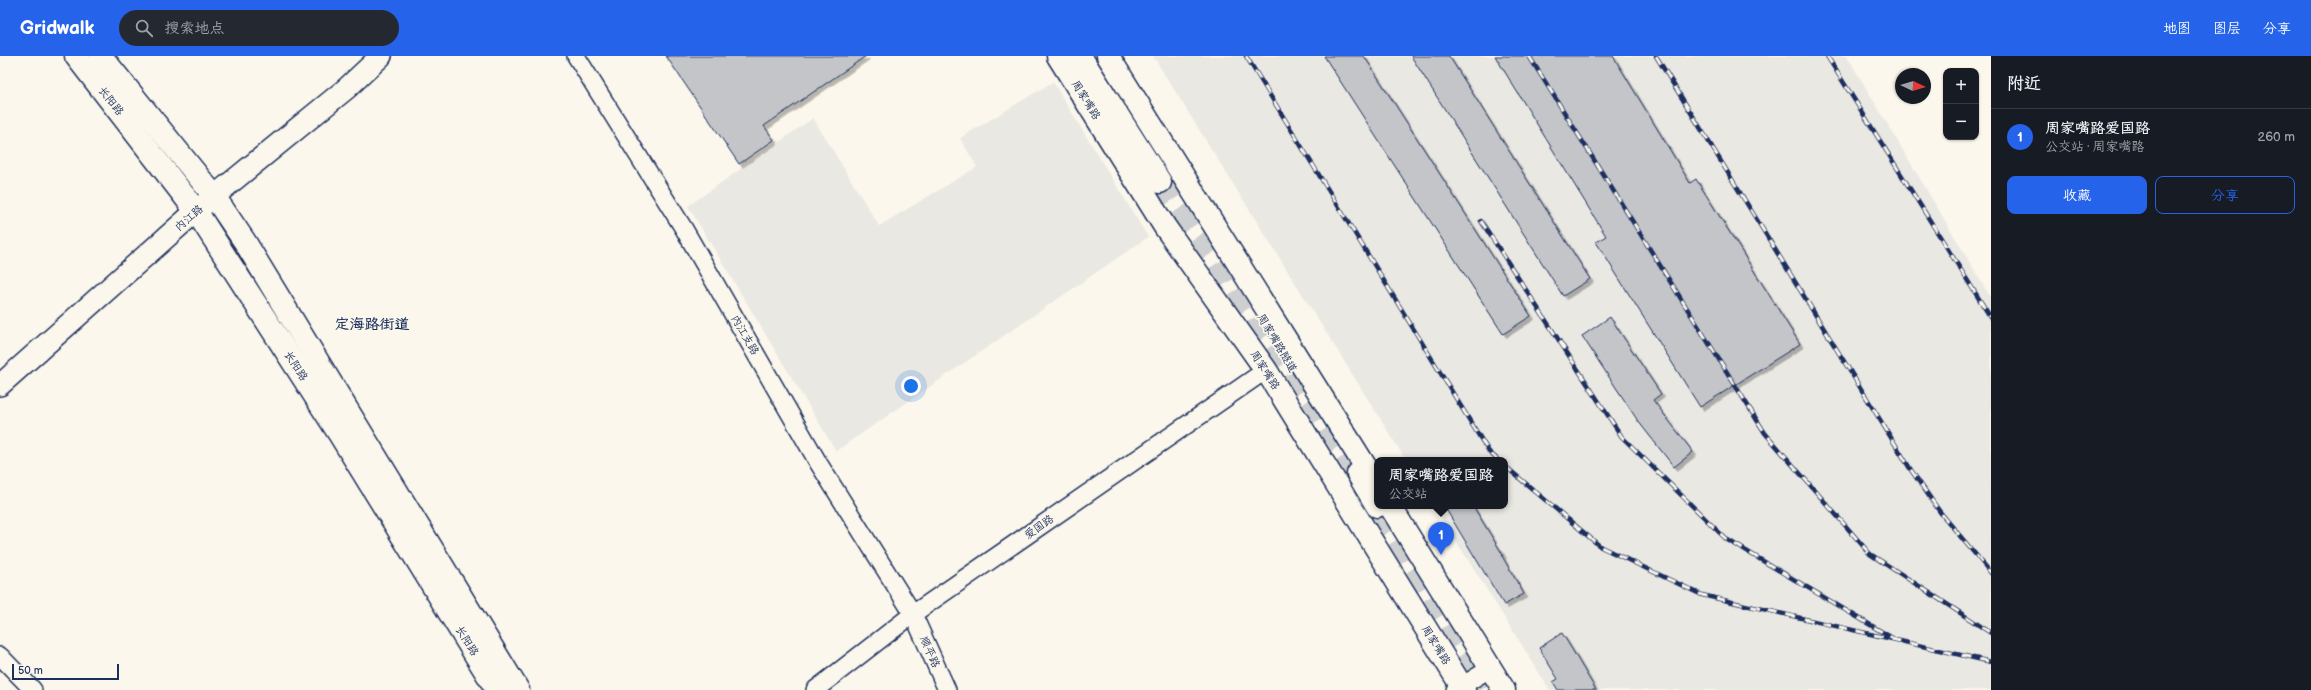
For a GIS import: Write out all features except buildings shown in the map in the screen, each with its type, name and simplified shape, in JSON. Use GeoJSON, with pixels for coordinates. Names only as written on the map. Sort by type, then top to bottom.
{"type":"FeatureCollection","features":[{"type":"Feature","properties":{"kind":"main road","name":"长阳路"},"geometry":{"type":"LineString","coordinates":[[76,56],[196,211],[340,435],[497,690]]}},
{"type":"Feature","properties":{"kind":"main road","name":"长阳路"},"geometry":{"type":"LineString","coordinates":[[101,56],[214,196],[332,384],[518,690]]}},
{"type":"Feature","properties":{"kind":"main road","name":"周家嘴路"},"geometry":{"type":"LineString","coordinates":[[1058,56],[1165,227],[1266,370],[1460,689]]}},
{"type":"Feature","properties":{"kind":"main road"},"geometry":{"type":"LineString","coordinates":[[1080,56],[1160,182]]}},
{"type":"Feature","properties":{"kind":"main road"},"geometry":{"type":"LineString","coordinates":[[1108,56],[1182,178],[1374,480]]}},
{"type":"Feature","properties":{"kind":"main road","name":"周家嘴路隧道"},"geometry":{"type":"LineString","coordinates":[[1182,178],[1242,285],[1374,501]]}},
{"type":"Feature","properties":{"kind":"main road","name":"周家嘴路隧道"},"geometry":{"type":"LineString","coordinates":[[1379,509],[1466,650]]}},
{"type":"Feature","properties":{"kind":"main road"},"geometry":{"type":"LineString","coordinates":[[1392,509],[1504,690]]}},
{"type":"Feature","properties":{"kind":"street","name":"内江路"},"geometry":{"type":"LineString","coordinates":[[0,385],[196,211],[347,88],[381,56]]}},
{"type":"Feature","properties":{"kind":"street","name":"内江支路"},"geometry":{"type":"LineString","coordinates":[[576,56],[684,229],[819,464],[913,614]]}},
{"type":"Feature","properties":{"kind":"street","name":"爱国路"},"geometry":{"type":"LineString","coordinates":[[815,690],[913,614],[1266,370]]}},
{"type":"Feature","properties":{"kind":"street","name":"顺平路"},"geometry":{"type":"LineString","coordinates":[[913,614],[947,690]]}},
{"type":"Feature","properties":{"kind":"street"},"geometry":{"type":"LineString","coordinates":[[0,656],[32,690]]}},
{"type":"Feature","properties":{"kind":"street"},"geometry":{"type":"LineString","coordinates":[[1460,689],[1491,668]]}},
{"type":"Feature","properties":{"kind":"shaded area"},"geometry":{"type":"Polygon","coordinates":[[[1153,56],[1847,56],[1991,298],[1991,690],[1550,690],[1436,509],[1508,509],[1508,457],[1404,457],[1153,56]]]}},
{"type":"Feature","properties":{"kind":"shaded area"},"geometry":{"type":"Polygon","coordinates":[[[1053,82],[1148,237],[836,451],[688,206],[813,118],[879,226],[977,167],[960,138],[1053,82]]]}},
{"type":"Feature","properties":{"kind":"tunnel"},"geometry":{"type":"LineString","coordinates":[[1160,182],[1480,690]]}},
{"type":"Feature","properties":{"kind":"railway"},"geometry":{"type":"LineString","coordinates":[[1246,56],[1489,452],[1495,457]]}},
{"type":"Feature","properties":{"kind":"railway"},"geometry":{"type":"LineString","coordinates":[[1529,56],[1765,433],[1870,554],[1991,633]]}},
{"type":"Feature","properties":{"kind":"railway"},"geometry":{"type":"LineString","coordinates":[[1656,56],[1911,470],[1940,512],[1991,573]]}},
{"type":"Feature","properties":{"kind":"railway"},"geometry":{"type":"LineString","coordinates":[[1827,56],[1991,318]]}},
{"type":"Feature","properties":{"kind":"railway"},"geometry":{"type":"LineString","coordinates":[[1481,221],[1622,437],[1726,539],[1894,639]]}},
{"type":"Feature","properties":{"kind":"railway"},"geometry":{"type":"LineString","coordinates":[[1508,469],[1601,547],[1702,595],[1991,662]]}},
{"type":"Feature","properties":{"kind":"place","name":"周家嘴路爱国路"},"geometry":{"type":"Point","coordinates":[1441,555]}},
{"type":"Feature","properties":{"kind":"district","name":"定海路街道"},"geometry":{"type":"Point","coordinates":[372,324]}}]}
